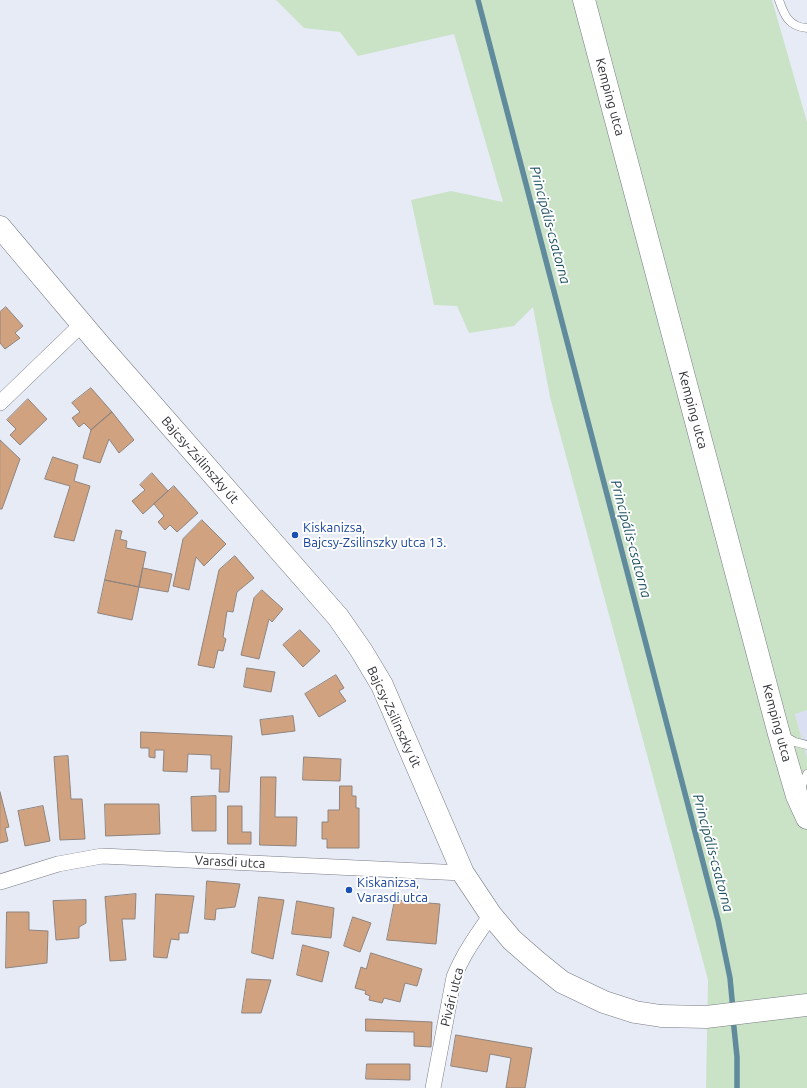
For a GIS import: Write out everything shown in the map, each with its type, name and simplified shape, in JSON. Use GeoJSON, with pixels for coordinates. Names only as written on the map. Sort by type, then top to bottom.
{"type":"FeatureCollection","features":[{"type":"Feature","properties":{"kind":"street","name":"Kemping utca"},"geometry":{"type":"LineString","coordinates":[[584,0],[779,734],[797,796],[807,818]]}},
{"type":"Feature","properties":{"kind":"street","name":"Bajcsy-Zsilinszky út"},"geometry":{"type":"LineString","coordinates":[[0,227],[82,324],[338,617],[358,645],[382,685],[463,873],[491,915],[512,940],[562,982],[582,993],[635,1012],[673,1017],[706,1017],[807,1005]]}},
{"type":"Feature","properties":{"kind":"street"},"geometry":{"type":"LineString","coordinates":[[0,403],[82,324]]}},
{"type":"Feature","properties":{"kind":"street","name":"Varasdi utca"},"geometry":{"type":"LineString","coordinates":[[0,882],[58,864],[102,856],[463,873]]}},
{"type":"Feature","properties":{"kind":"street","name":"Pivári utca"},"geometry":{"type":"LineString","coordinates":[[433,1088],[454,977],[460,962],[472,941],[491,915]]}},
{"type":"Feature","properties":{"kind":"lane"},"geometry":{"type":"LineString","coordinates":[[779,0],[785,16],[791,24],[807,28]]}},
{"type":"Feature","properties":{"kind":"lane"},"geometry":{"type":"LineString","coordinates":[[779,734],[795,742],[807,745]]}},
{"type":"Feature","properties":{"kind":"lane"},"geometry":{"type":"LineString","coordinates":[[797,796],[807,774]]}},
{"type":"Feature","properties":{"kind":"shaded area"},"geometry":{"type":"Polygon","coordinates":[[[807,710],[807,758],[795,713],[807,710]]]}},
{"type":"Feature","properties":{"kind":"green space"},"geometry":{"type":"Polygon","coordinates":[[[276,0],[772,0],[807,122],[807,710],[795,714],[807,758],[807,1088],[706,1088],[708,980],[550,397],[533,307],[514,326],[469,333],[457,306],[434,305],[411,200],[451,191],[503,202],[454,34],[358,56],[340,32],[304,28],[276,0]]]}},
{"type":"Feature","properties":{"kind":"building"},"geometry":{"type":"Polygon","coordinates":[[[6,307],[23,326],[15,333],[20,338],[5,349],[0,343],[0,312],[6,307]]]}},
{"type":"Feature","properties":{"kind":"building"},"geometry":{"type":"Polygon","coordinates":[[[91,388],[112,412],[91,430],[84,423],[79,427],[72,418],[80,412],[72,403],[91,388]]]}},
{"type":"Feature","properties":{"kind":"building"},"geometry":{"type":"Polygon","coordinates":[[[28,399],[47,419],[20,445],[10,435],[16,429],[7,420],[28,399]]]}},
{"type":"Feature","properties":{"kind":"building"},"geometry":{"type":"Polygon","coordinates":[[[112,412],[134,440],[119,453],[109,439],[100,463],[83,458],[91,430],[112,412]]]}},
{"type":"Feature","properties":{"kind":"building"},"geometry":{"type":"Polygon","coordinates":[[[0,440],[20,459],[2,509],[0,509],[0,440]]]}},
{"type":"Feature","properties":{"kind":"building"},"geometry":{"type":"Polygon","coordinates":[[[53,457],[78,465],[74,481],[90,486],[74,541],[54,537],[70,486],[45,479],[53,457]]]}},
{"type":"Feature","properties":{"kind":"building"},"geometry":{"type":"Polygon","coordinates":[[[152,473],[168,491],[143,514],[132,501],[145,490],[140,485],[152,473]]]}},
{"type":"Feature","properties":{"kind":"building"},"geometry":{"type":"Polygon","coordinates":[[[174,486],[198,513],[177,532],[170,525],[165,530],[158,522],[164,516],[154,504],[174,486]]]}},
{"type":"Feature","properties":{"kind":"building"},"geometry":{"type":"Polygon","coordinates":[[[202,520],[226,544],[204,566],[196,557],[189,590],[173,586],[183,539],[202,520]]]}},
{"type":"Feature","properties":{"kind":"building"},"geometry":{"type":"Polygon","coordinates":[[[116,530],[122,531],[120,539],[127,541],[126,548],[146,552],[139,587],[105,580],[116,530]]]}},
{"type":"Feature","properties":{"kind":"building"},"geometry":{"type":"Polygon","coordinates":[[[235,556],[254,578],[237,592],[233,612],[227,611],[223,637],[226,639],[223,651],[218,650],[214,668],[198,665],[219,570],[235,556]]]}},
{"type":"Feature","properties":{"kind":"building"},"geometry":{"type":"Polygon","coordinates":[[[143,568],[172,574],[168,592],[139,587],[143,568]]]}},
{"type":"Feature","properties":{"kind":"building"},"geometry":{"type":"Polygon","coordinates":[[[105,580],[139,587],[132,620],[98,613],[105,580]]]}},
{"type":"Feature","properties":{"kind":"building"},"geometry":{"type":"Polygon","coordinates":[[[262,590],[283,609],[272,622],[269,619],[259,659],[241,655],[254,598],[262,590]]]}},
{"type":"Feature","properties":{"kind":"building"},"geometry":{"type":"Polygon","coordinates":[[[300,630],[320,651],[303,667],[283,645],[300,630]]]}},
{"type":"Feature","properties":{"kind":"building"},"geometry":{"type":"Polygon","coordinates":[[[247,668],[275,672],[271,692],[244,687],[247,668]]]}},
{"type":"Feature","properties":{"kind":"building"},"geometry":{"type":"Polygon","coordinates":[[[336,675],[344,688],[339,691],[346,701],[319,717],[305,694],[336,675]]]}},
{"type":"Feature","properties":{"kind":"building"},"geometry":{"type":"Polygon","coordinates":[[[293,716],[295,731],[262,735],[260,720],[293,716]]]}},
{"type":"Feature","properties":{"kind":"building"},"geometry":{"type":"Polygon","coordinates":[[[141,732],[232,736],[229,792],[219,792],[220,769],[211,769],[211,755],[188,754],[187,772],[163,771],[164,750],[155,750],[155,758],[149,757],[149,748],[141,748],[141,732]]]}},
{"type":"Feature","properties":{"kind":"building"},"geometry":{"type":"Polygon","coordinates":[[[68,756],[71,799],[82,799],[85,839],[60,840],[54,757],[68,756]]]}},
{"type":"Feature","properties":{"kind":"building"},"geometry":{"type":"Polygon","coordinates":[[[304,757],[341,759],[340,781],[303,780],[304,757]]]}},
{"type":"Feature","properties":{"kind":"building"},"geometry":{"type":"Polygon","coordinates":[[[261,777],[276,777],[275,817],[297,817],[296,846],[260,845],[261,777]]]}},
{"type":"Feature","properties":{"kind":"building"},"geometry":{"type":"Polygon","coordinates":[[[340,786],[352,786],[352,796],[356,796],[356,808],[359,808],[359,848],[327,848],[327,839],[322,839],[322,822],[328,822],[328,810],[339,810],[340,786]]]}},
{"type":"Feature","properties":{"kind":"building"},"geometry":{"type":"Polygon","coordinates":[[[0,792],[9,827],[5,828],[8,841],[0,843],[0,792]]]}},
{"type":"Feature","properties":{"kind":"building"},"geometry":{"type":"Polygon","coordinates":[[[216,796],[216,831],[192,831],[191,797],[216,796]]]}},
{"type":"Feature","properties":{"kind":"building"},"geometry":{"type":"Polygon","coordinates":[[[105,804],[159,804],[160,834],[106,836],[105,804]]]}},
{"type":"Feature","properties":{"kind":"building"},"geometry":{"type":"Polygon","coordinates":[[[43,806],[50,841],[25,846],[18,811],[43,806]]]}},
{"type":"Feature","properties":{"kind":"building"},"geometry":{"type":"Polygon","coordinates":[[[228,806],[242,806],[242,832],[251,832],[251,844],[228,844],[228,806]]]}},
{"type":"Feature","properties":{"kind":"building"},"geometry":{"type":"Polygon","coordinates":[[[207,881],[240,884],[235,907],[216,909],[215,920],[205,919],[207,881]]]}},
{"type":"Feature","properties":{"kind":"building"},"geometry":{"type":"Polygon","coordinates":[[[136,894],[135,919],[122,919],[126,960],[110,961],[105,897],[136,894]]]}},
{"type":"Feature","properties":{"kind":"building"},"geometry":{"type":"Polygon","coordinates":[[[156,894],[194,896],[188,933],[179,933],[179,940],[171,939],[167,958],[154,957],[156,894]]]}},
{"type":"Feature","properties":{"kind":"building"},"geometry":{"type":"Polygon","coordinates":[[[259,897],[284,900],[273,959],[252,953],[259,897]]]}},
{"type":"Feature","properties":{"kind":"building"},"geometry":{"type":"Polygon","coordinates":[[[86,900],[86,923],[79,927],[79,938],[56,940],[53,901],[86,900]]]}},
{"type":"Feature","properties":{"kind":"building"},"geometry":{"type":"Polygon","coordinates":[[[395,900],[440,904],[436,944],[387,940],[395,900]]]}},
{"type":"Feature","properties":{"kind":"building"},"geometry":{"type":"Polygon","coordinates":[[[297,901],[334,908],[331,938],[292,934],[297,901]]]}},
{"type":"Feature","properties":{"kind":"building"},"geometry":{"type":"Polygon","coordinates":[[[7,912],[29,912],[29,930],[48,931],[47,963],[6,968],[7,912]]]}},
{"type":"Feature","properties":{"kind":"building"},"geometry":{"type":"Polygon","coordinates":[[[353,917],[371,923],[360,952],[344,946],[353,917]]]}},
{"type":"Feature","properties":{"kind":"building"},"geometry":{"type":"Polygon","coordinates":[[[303,945],[329,952],[322,982],[297,975],[303,945]]]}},
{"type":"Feature","properties":{"kind":"building"},"geometry":{"type":"Polygon","coordinates":[[[371,953],[422,969],[417,986],[405,983],[400,1002],[384,998],[382,1003],[369,1000],[370,996],[365,994],[366,991],[355,988],[361,967],[366,969],[371,953]]]}},
{"type":"Feature","properties":{"kind":"building"},"geometry":{"type":"Polygon","coordinates":[[[247,979],[271,980],[261,1013],[242,1013],[247,979]]]}},
{"type":"Feature","properties":{"kind":"building"},"geometry":{"type":"Polygon","coordinates":[[[366,1019],[432,1022],[431,1047],[414,1046],[414,1032],[366,1031],[366,1019]]]}},
{"type":"Feature","properties":{"kind":"building"},"geometry":{"type":"Polygon","coordinates":[[[456,1035],[532,1048],[525,1088],[506,1088],[511,1058],[490,1054],[487,1072],[451,1066],[456,1035]]]}},
{"type":"Feature","properties":{"kind":"building"},"geometry":{"type":"Polygon","coordinates":[[[367,1064],[410,1064],[410,1080],[366,1079],[367,1064]]]}},
{"type":"Feature","properties":{"kind":"waterway","name":"Principális-csatorna"},"geometry":{"type":"LineString","coordinates":[[478,0],[718,920],[730,978],[733,1010]]}},
{"type":"Feature","properties":{"kind":"waterway","name":"Principális-csatorna"},"geometry":{"type":"LineString","coordinates":[[733,1018],[737,1057],[737,1088]]}},
{"type":"Feature","properties":{"kind":"place","name":"Kiskanizsa, Bajcsy-Zsilinszky utca 13."},"geometry":{"type":"Point","coordinates":[295,535]}},
{"type":"Feature","properties":{"kind":"place","name":"Kiskanizsa, Varasdi utca"},"geometry":{"type":"Point","coordinates":[349,890]}}]}
